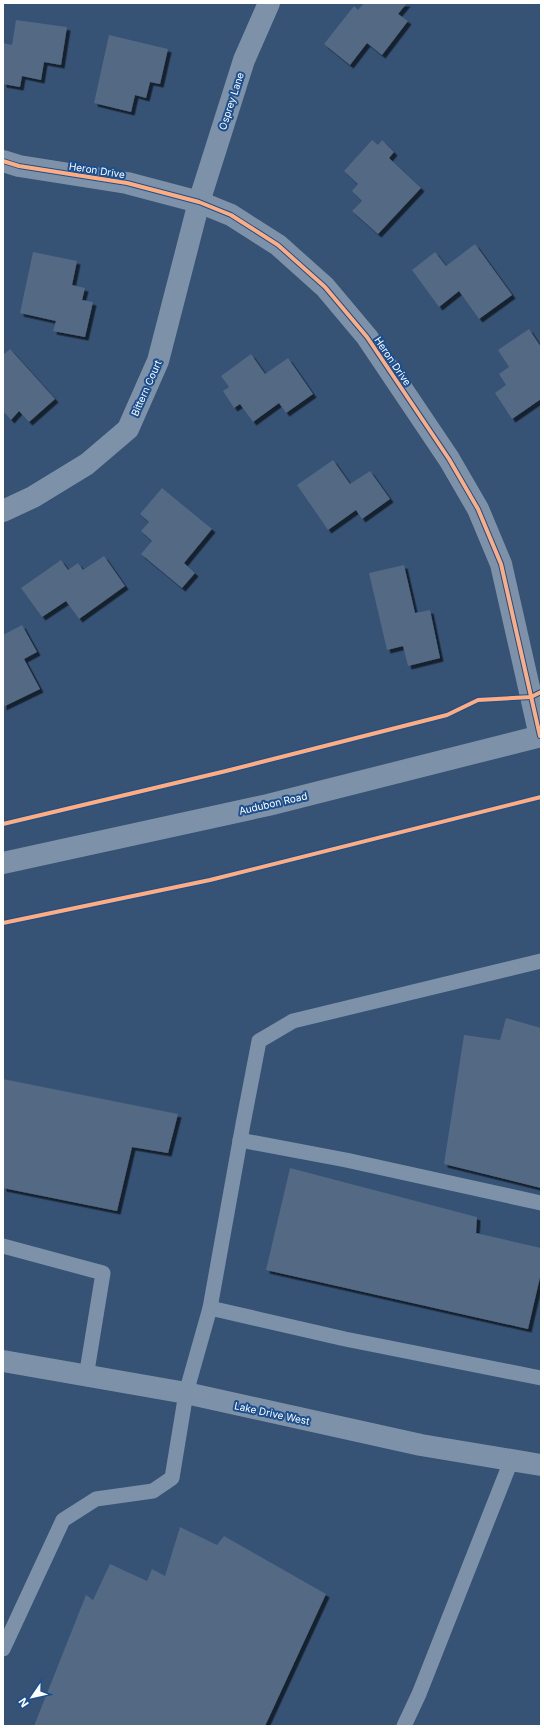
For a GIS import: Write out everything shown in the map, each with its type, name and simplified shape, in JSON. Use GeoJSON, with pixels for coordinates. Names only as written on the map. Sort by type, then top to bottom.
{"type":"FeatureCollection","features":[{"type":"Feature","properties":{"kind":"street","name":"Osprey Lane"},"geometry":{"type":"LineString","coordinates":[[199,202],[244,60],[269,3]]}},
{"type":"Feature","properties":{"kind":"street","name":"Heron Drive"},"geometry":{"type":"LineString","coordinates":[[3,161],[19,166],[127,183],[199,202],[231,214],[278,245],[325,287],[366,337],[450,459],[478,509],[501,564],[540,736]]}},
{"type":"Feature","properties":{"kind":"street","name":"Bittern Court"},"geometry":{"type":"LineString","coordinates":[[3,511],[33,497],[87,464],[128,429],[158,361],[199,202]]}},
{"type":"Feature","properties":{"kind":"street","name":"Audubon Road"},"geometry":{"type":"LineString","coordinates":[[3,863],[268,805],[540,736]]}},
{"type":"Feature","properties":{"kind":"street","name":"Lake Drive West"},"geometry":{"type":"LineString","coordinates":[[3,1362],[186,1394],[421,1445],[541,1465]]}},
{"type":"Feature","properties":{"kind":"lane"},"geometry":{"type":"LineString","coordinates":[[3,1649],[63,1520],[96,1499],[153,1491],[172,1478],[186,1394],[210,1308],[259,1041],[293,1021],[541,961]]}},
{"type":"Feature","properties":{"kind":"lane"},"geometry":{"type":"LineString","coordinates":[[240,1140],[346,1160],[541,1203]]}},
{"type":"Feature","properties":{"kind":"lane"},"geometry":{"type":"LineString","coordinates":[[3,1246],[103,1273],[86,1377]]}},
{"type":"Feature","properties":{"kind":"lane"},"geometry":{"type":"LineString","coordinates":[[210,1308],[345,1339],[541,1378]]}},
{"type":"Feature","properties":{"kind":"lane"},"geometry":{"type":"LineString","coordinates":[[404,1726],[419,1694],[510,1460]]}},
{"type":"Feature","properties":{"kind":"building"},"geometry":{"type":"Polygon","coordinates":[[[364,3],[407,3],[398,14],[408,21],[382,55],[367,43],[350,65],[324,44],[354,6],[358,10],[364,3]]]}},
{"type":"Feature","properties":{"kind":"building"},"geometry":{"type":"Polygon","coordinates":[[[16,20],[67,27],[61,65],[44,62],[41,80],[22,76],[20,87],[3,84],[3,43],[12,45],[16,20]]]}},
{"type":"Feature","properties":{"kind":"building"},"geometry":{"type":"Polygon","coordinates":[[[109,35],[168,49],[160,84],[150,82],[146,98],[135,95],[131,112],[94,103],[109,35]]]}},
{"type":"Feature","properties":{"kind":"building"},"geometry":{"type":"Polygon","coordinates":[[[372,140],[378,145],[382,140],[394,152],[389,158],[421,188],[378,234],[352,211],[362,201],[352,191],[358,184],[344,171],[372,140]]]}},
{"type":"Feature","properties":{"kind":"building"},"geometry":{"type":"Polygon","coordinates":[[[475,244],[512,295],[479,319],[459,291],[439,307],[412,270],[435,252],[446,266],[475,244]]]}},
{"type":"Feature","properties":{"kind":"building"},"geometry":{"type":"Polygon","coordinates":[[[33,252],[77,261],[72,285],[85,288],[82,300],[93,302],[85,337],[53,331],[56,321],[20,313],[33,252]]]}},
{"type":"Feature","properties":{"kind":"building"},"geometry":{"type":"Polygon","coordinates":[[[529,329],[541,347],[541,399],[512,419],[495,393],[506,385],[499,374],[509,367],[498,350],[529,329]]]}},
{"type":"Feature","properties":{"kind":"building"},"geometry":{"type":"Polygon","coordinates":[[[10,349],[55,399],[29,422],[19,411],[11,420],[3,411],[3,355],[10,349]]]}},
{"type":"Feature","properties":{"kind":"building"},"geometry":{"type":"Polygon","coordinates":[[[251,354],[265,374],[288,358],[313,394],[286,413],[279,403],[253,422],[240,404],[234,408],[223,391],[229,387],[221,376],[251,354]]]}},
{"type":"Feature","properties":{"kind":"building"},"geometry":{"type":"Polygon","coordinates":[[[333,460],[350,484],[370,471],[390,499],[362,519],[356,510],[328,530],[297,485],[333,460]]]}},
{"type":"Feature","properties":{"kind":"building"},"geometry":{"type":"Polygon","coordinates":[[[162,488],[212,529],[184,563],[195,573],[182,588],[141,554],[152,541],[141,531],[149,522],[140,514],[162,488]]]}},
{"type":"Feature","properties":{"kind":"building"},"geometry":{"type":"Polygon","coordinates":[[[104,556],[125,586],[79,619],[66,601],[42,617],[21,588],[61,560],[68,570],[78,563],[83,570],[104,556]]]}},
{"type":"Feature","properties":{"kind":"building"},"geometry":{"type":"Polygon","coordinates":[[[404,565],[415,613],[430,610],[440,658],[408,666],[403,646],[387,650],[369,573],[404,565]]]}},
{"type":"Feature","properties":{"kind":"building"},"geometry":{"type":"Polygon","coordinates":[[[22,625],[37,652],[24,659],[40,689],[3,707],[3,635],[22,625]]]}},
{"type":"Feature","properties":{"kind":"building"},"geometry":{"type":"Polygon","coordinates":[[[506,1018],[541,1028],[541,1188],[444,1164],[464,1035],[500,1040],[506,1018]]]}},
{"type":"Feature","properties":{"kind":"building"},"geometry":{"type":"Polygon","coordinates":[[[3,1079],[178,1114],[168,1153],[132,1147],[117,1211],[3,1188],[3,1079]]]}},
{"type":"Feature","properties":{"kind":"building"},"geometry":{"type":"Polygon","coordinates":[[[290,1168],[477,1217],[476,1233],[541,1248],[541,1273],[528,1329],[266,1270],[290,1168]]]}},
{"type":"Feature","properties":{"kind":"building"},"geometry":{"type":"Polygon","coordinates":[[[180,1527],[217,1545],[224,1536],[326,1594],[265,1726],[34,1726],[86,1595],[93,1600],[110,1564],[147,1581],[152,1569],[165,1576],[180,1527]]]}},
{"type":"Feature","properties":{"kind":"cycle path"},"geometry":{"type":"LineString","coordinates":[[3,161],[19,166],[127,183],[199,202],[231,215],[278,245],[325,287],[367,337],[449,459],[478,509],[501,564],[540,736]]}},
{"type":"Feature","properties":{"kind":"cycle path"},"geometry":{"type":"LineString","coordinates":[[3,824],[226,771],[447,715],[478,700],[531,697],[541,692]]}},
{"type":"Feature","properties":{"kind":"cycle path"},"geometry":{"type":"LineString","coordinates":[[3,923],[210,880],[541,797]]}}]}
